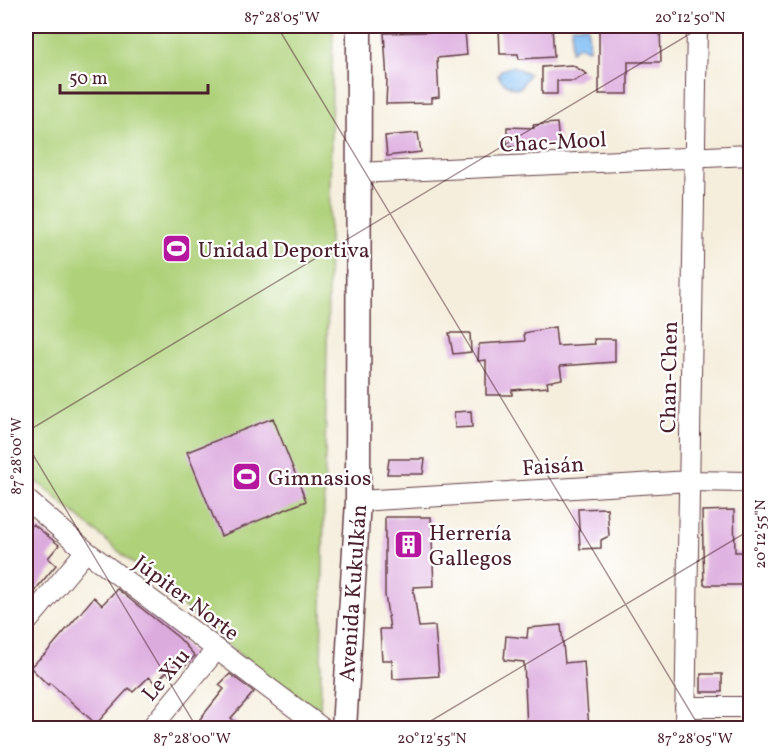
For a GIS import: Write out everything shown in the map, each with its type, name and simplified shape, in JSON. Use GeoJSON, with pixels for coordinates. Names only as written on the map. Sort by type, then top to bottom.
{"type":"FeatureCollection","features":[{"type":"Feature","properties":{"kind":"street","name":"Avenida Kukulkán"},"geometry":{"type":"LineString","coordinates":[[344,729],[358,501],[359,26]]}},
{"type":"Feature","properties":{"kind":"street","name":"Chan-Chen"},"geometry":{"type":"LineString","coordinates":[[685,729],[697,26]]}},
{"type":"Feature","properties":{"kind":"street","name":"Chac-Mool"},"geometry":{"type":"LineString","coordinates":[[357,173],[750,155]]}},
{"type":"Feature","properties":{"kind":"street","name":"Faisán"},"geometry":{"type":"LineString","coordinates":[[358,501],[690,481],[750,482]]}},
{"type":"Feature","properties":{"kind":"street","name":"Júpiter Norte"},"geometry":{"type":"LineString","coordinates":[[26,499],[86,551],[322,729]]}},
{"type":"Feature","properties":{"kind":"street"},"geometry":{"type":"LineString","coordinates":[[26,623],[86,551]]}},
{"type":"Feature","properties":{"kind":"street","name":"Le Xiu"},"geometry":{"type":"LineString","coordinates":[[151,729],[216,650]]}},
{"type":"Feature","properties":{"kind":"street"},"geometry":{"type":"LineString","coordinates":[[685,707],[750,706]]}},
{"type":"Feature","properties":{"kind":"green space","name":"Unidad Deportiva"},"geometry":{"type":"Polygon","coordinates":[[[26,26],[333,26],[320,723],[26,472],[26,26]]]}},
{"type":"Feature","properties":{"kind":"water"},"geometry":{"type":"Polygon","coordinates":[[[572,26],[588,26],[589,49],[578,46],[571,51],[572,26]]]}},
{"type":"Feature","properties":{"kind":"water"},"geometry":{"type":"Polygon","coordinates":[[[513,66],[529,74],[520,88],[507,84],[498,75],[501,70],[513,66]]]}},
{"type":"Feature","properties":{"kind":"building"},"geometry":{"type":"Polygon","coordinates":[[[499,26],[552,26],[554,57],[519,59],[518,54],[500,54],[499,26]]]}},
{"type":"Feature","properties":{"kind":"building"},"geometry":{"type":"Polygon","coordinates":[[[599,26],[660,26],[661,62],[628,62],[628,94],[599,94],[599,26]]]}},
{"type":"Feature","properties":{"kind":"building"},"geometry":{"type":"Polygon","coordinates":[[[465,31],[467,55],[437,58],[439,97],[432,98],[432,103],[386,104],[384,33],[465,31]]]}},
{"type":"Feature","properties":{"kind":"building"},"geometry":{"type":"Polygon","coordinates":[[[572,65],[587,74],[574,81],[557,81],[557,94],[542,94],[542,67],[572,65]]]}},
{"type":"Feature","properties":{"kind":"building"},"geometry":{"type":"Polygon","coordinates":[[[557,123],[559,144],[507,147],[507,127],[534,128],[533,125],[557,123]]]}},
{"type":"Feature","properties":{"kind":"building"},"geometry":{"type":"Polygon","coordinates":[[[418,133],[421,152],[387,156],[385,136],[418,133]]]}},
{"type":"Feature","properties":{"kind":"building"},"geometry":{"type":"Polygon","coordinates":[[[555,327],[557,346],[595,344],[594,339],[615,339],[615,362],[560,366],[562,379],[547,382],[548,387],[512,390],[512,395],[486,395],[486,360],[478,361],[479,344],[525,341],[524,333],[555,327]]]}},
{"type":"Feature","properties":{"kind":"building"},"geometry":{"type":"Polygon","coordinates":[[[449,333],[470,333],[471,352],[453,354],[449,333]]]}},
{"type":"Feature","properties":{"kind":"building"},"geometry":{"type":"Polygon","coordinates":[[[471,411],[472,427],[455,428],[454,412],[471,411]]]}},
{"type":"Feature","properties":{"kind":"building","name":"Gimnasios"},"geometry":{"type":"Polygon","coordinates":[[[273,418],[306,501],[221,536],[187,452],[273,418]]]}},
{"type":"Feature","properties":{"kind":"building"},"geometry":{"type":"Polygon","coordinates":[[[389,459],[425,459],[423,474],[387,474],[389,459]]]}},
{"type":"Feature","properties":{"kind":"building"},"geometry":{"type":"Polygon","coordinates":[[[607,508],[609,536],[601,540],[601,548],[580,549],[578,509],[607,508]]]}},
{"type":"Feature","properties":{"kind":"building"},"geometry":{"type":"Polygon","coordinates":[[[734,510],[735,552],[746,552],[746,585],[704,585],[702,511],[734,510]]]}},
{"type":"Feature","properties":{"kind":"building"},"geometry":{"type":"Polygon","coordinates":[[[385,517],[431,517],[434,586],[413,587],[419,627],[435,626],[439,676],[393,679],[392,660],[382,660],[380,629],[390,629],[385,595],[385,517]]]}},
{"type":"Feature","properties":{"kind":"building"},"geometry":{"type":"Polygon","coordinates":[[[33,524],[59,545],[48,558],[56,565],[26,601],[26,533],[33,524]]]}},
{"type":"Feature","properties":{"kind":"building"},"geometry":{"type":"Polygon","coordinates":[[[117,589],[179,638],[195,656],[181,669],[176,663],[155,683],[149,677],[133,692],[129,688],[96,724],[50,683],[48,685],[30,667],[47,652],[94,597],[102,605],[117,589]]]}},
{"type":"Feature","properties":{"kind":"building"},"geometry":{"type":"Polygon","coordinates":[[[561,625],[565,663],[584,661],[589,729],[527,729],[524,662],[504,660],[506,636],[527,638],[528,628],[561,625]]]}},
{"type":"Feature","properties":{"kind":"building"},"geometry":{"type":"Polygon","coordinates":[[[230,674],[254,692],[231,718],[243,729],[192,729],[224,689],[219,685],[230,674]]]}},
{"type":"Feature","properties":{"kind":"building"},"geometry":{"type":"Polygon","coordinates":[[[701,674],[722,674],[722,692],[701,692],[701,674]]]}},
{"type":"Feature","properties":{"kind":"place","name":"Unidad Deportiva"},"geometry":{"type":"Point","coordinates":[177,249]}},
{"type":"Feature","properties":{"kind":"place","name":"Gimnasios"},"geometry":{"type":"Point","coordinates":[247,477]}},
{"type":"Feature","properties":{"kind":"place","name":"Herrería Gallegos"},"geometry":{"type":"Point","coordinates":[408,545]}}]}
